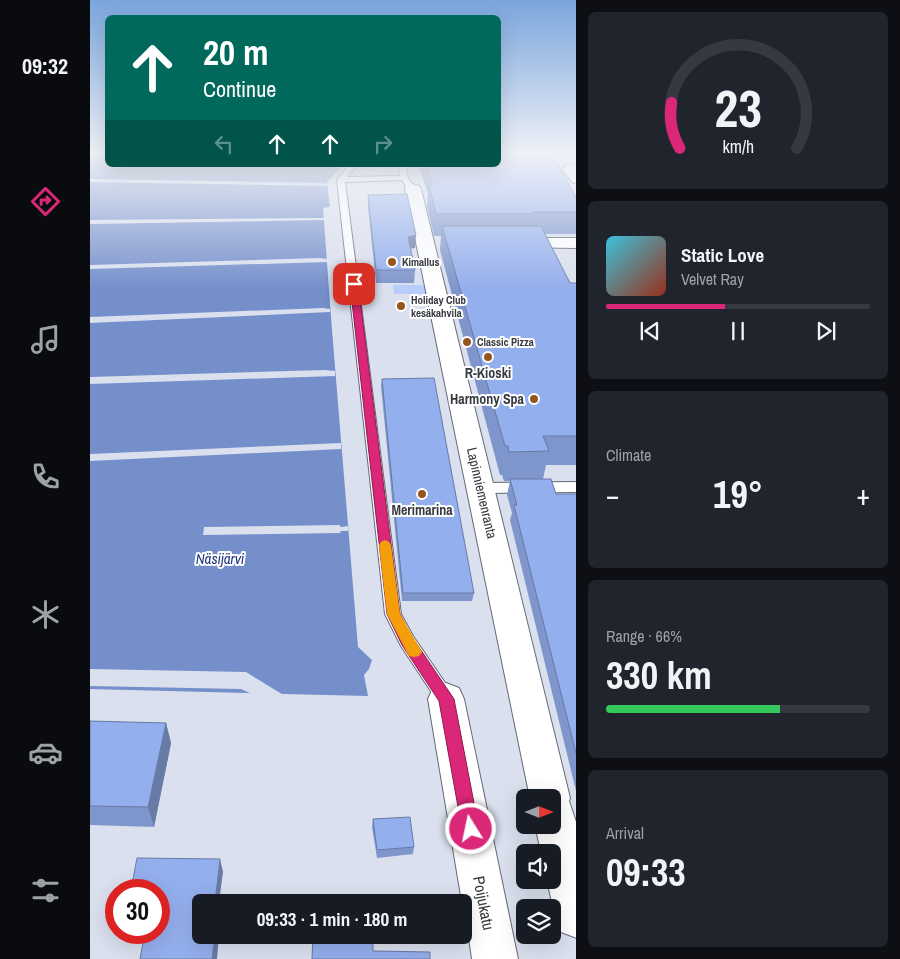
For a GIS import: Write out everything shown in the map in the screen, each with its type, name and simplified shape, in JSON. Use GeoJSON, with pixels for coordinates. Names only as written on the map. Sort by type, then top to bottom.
{"type":"FeatureCollection","features":[{"type":"Feature","properties":{"kind":"street","name":"Lapinniemenranta"},"geometry":{"type":"LineString","coordinates":[[416,199],[436,243],[481,488],[548,789]]}},
{"type":"Feature","properties":{"kind":"street"},"geometry":{"type":"LineString","coordinates":[[494,243],[576,243]]}},
{"type":"Feature","properties":{"kind":"street","name":"Poijukatu"},"geometry":{"type":"LineString","coordinates":[[446,699],[495,959]]}},
{"type":"Feature","properties":{"kind":"street"},"geometry":{"type":"LineString","coordinates":[[557,834],[576,916]]}},
{"type":"Feature","properties":{"kind":"lane"},"geometry":{"type":"LineString","coordinates":[[343,199],[394,614],[407,641],[446,699]]}},
{"type":"Feature","properties":{"kind":"lane"},"geometry":{"type":"LineString","coordinates":[[481,488],[576,487]]}},
{"type":"Feature","properties":{"kind":"shaded area"},"geometry":{"type":"Polygon","coordinates":[[[393,285],[428,285],[429,294],[394,294],[393,285]]]}},
{"type":"Feature","properties":{"kind":"water","name":"Näsijärvi"},"geometry":{"type":"Polygon","coordinates":[[[90,199],[329,199],[330,207],[323,208],[332,330],[358,647],[372,660],[369,669],[364,675],[368,696],[90,689],[90,199]]]}},
{"type":"Feature","properties":{"kind":"pier"},"geometry":{"type":"Polygon","coordinates":[[[324,218],[324,220],[90,224],[90,220],[324,218]]]}},
{"type":"Feature","properties":{"kind":"pier"},"geometry":{"type":"Polygon","coordinates":[[[327,259],[327,262],[90,269],[90,265],[327,259]]]}},
{"type":"Feature","properties":{"kind":"pier"},"geometry":{"type":"Polygon","coordinates":[[[330,309],[330,312],[90,323],[90,317],[330,309]]]}},
{"type":"Feature","properties":{"kind":"pier"},"geometry":{"type":"Polygon","coordinates":[[[335,371],[335,376],[90,384],[90,377],[335,371]]]}},
{"type":"Feature","properties":{"kind":"pier"},"geometry":{"type":"Polygon","coordinates":[[[341,443],[341,449],[90,461],[90,454],[341,443]]]}},
{"type":"Feature","properties":{"kind":"pier"},"geometry":{"type":"Polygon","coordinates":[[[340,525],[340,527],[348,526],[348,531],[340,531],[341,533],[203,535],[204,527],[340,525]]]}},
{"type":"Feature","properties":{"kind":"pier"},"geometry":{"type":"Polygon","coordinates":[[[90,669],[246,672],[285,696],[252,694],[241,689],[90,686],[90,669]]]}},
{"type":"Feature","properties":{"kind":"building","name":"Kimallus"},"geometry":{"type":"Polygon","coordinates":[[[368,199],[408,199],[416,235],[408,237],[415,270],[376,270],[368,199]]]}},
{"type":"Feature","properties":{"kind":"building"},"geometry":{"type":"Polygon","coordinates":[[[432,199],[576,199],[576,212],[436,214],[432,199]]]}},
{"type":"Feature","properties":{"kind":"building"},"geometry":{"type":"Polygon","coordinates":[[[442,226],[541,226],[570,283],[576,283],[576,436],[543,436],[549,451],[509,452],[508,446],[505,446],[442,226]]]}},
{"type":"Feature","properties":{"kind":"building","name":"Merimarina"},"geometry":{"type":"Polygon","coordinates":[[[434,378],[474,593],[403,593],[382,379],[434,378]]]}},
{"type":"Feature","properties":{"kind":"building"},"geometry":{"type":"Polygon","coordinates":[[[510,479],[551,479],[556,494],[576,494],[576,753],[514,505],[517,505],[510,479]]]}},
{"type":"Feature","properties":{"kind":"building"},"geometry":{"type":"Polygon","coordinates":[[[90,721],[166,723],[148,807],[90,806],[90,721]]]}},
{"type":"Feature","properties":{"kind":"building"},"geometry":{"type":"Polygon","coordinates":[[[410,817],[414,847],[377,850],[373,819],[410,817]]]}},
{"type":"Feature","properties":{"kind":"building"},"geometry":{"type":"Polygon","coordinates":[[[137,858],[220,859],[216,894],[192,894],[192,944],[214,944],[212,959],[140,959],[143,944],[170,944],[170,879],[133,879],[137,858]]]}},
{"type":"Feature","properties":{"kind":"building"},"geometry":{"type":"Polygon","coordinates":[[[313,944],[373,944],[373,951],[430,952],[430,959],[312,959],[313,944]]]}},
{"type":"Feature","properties":{"kind":"slow traffic"},"geometry":{"type":"LineString","coordinates":[[385,545],[394,614],[414,652]]}},
{"type":"Feature","properties":{"kind":"place","name":"Kimallus"},"geometry":{"type":"Point","coordinates":[392,262]}},
{"type":"Feature","properties":{"kind":"place","name":"Holiday Club kesäkahvila"},"geometry":{"type":"Point","coordinates":[401,306]}},
{"type":"Feature","properties":{"kind":"place","name":"Classic Pizza"},"geometry":{"type":"Point","coordinates":[467,342]}},
{"type":"Feature","properties":{"kind":"place","name":"R-Kioski"},"geometry":{"type":"Point","coordinates":[488,357]}},
{"type":"Feature","properties":{"kind":"place","name":"Harmony Spa"},"geometry":{"type":"Point","coordinates":[534,399]}},
{"type":"Feature","properties":{"kind":"place","name":"Merimarina"},"geometry":{"type":"Point","coordinates":[422,494]}},
{"type":"Feature","properties":{"kind":"route"},"geometry":{"type":"LineString","coordinates":[[354,284],[394,614],[407,641],[446,699],[471,829]]}}]}
